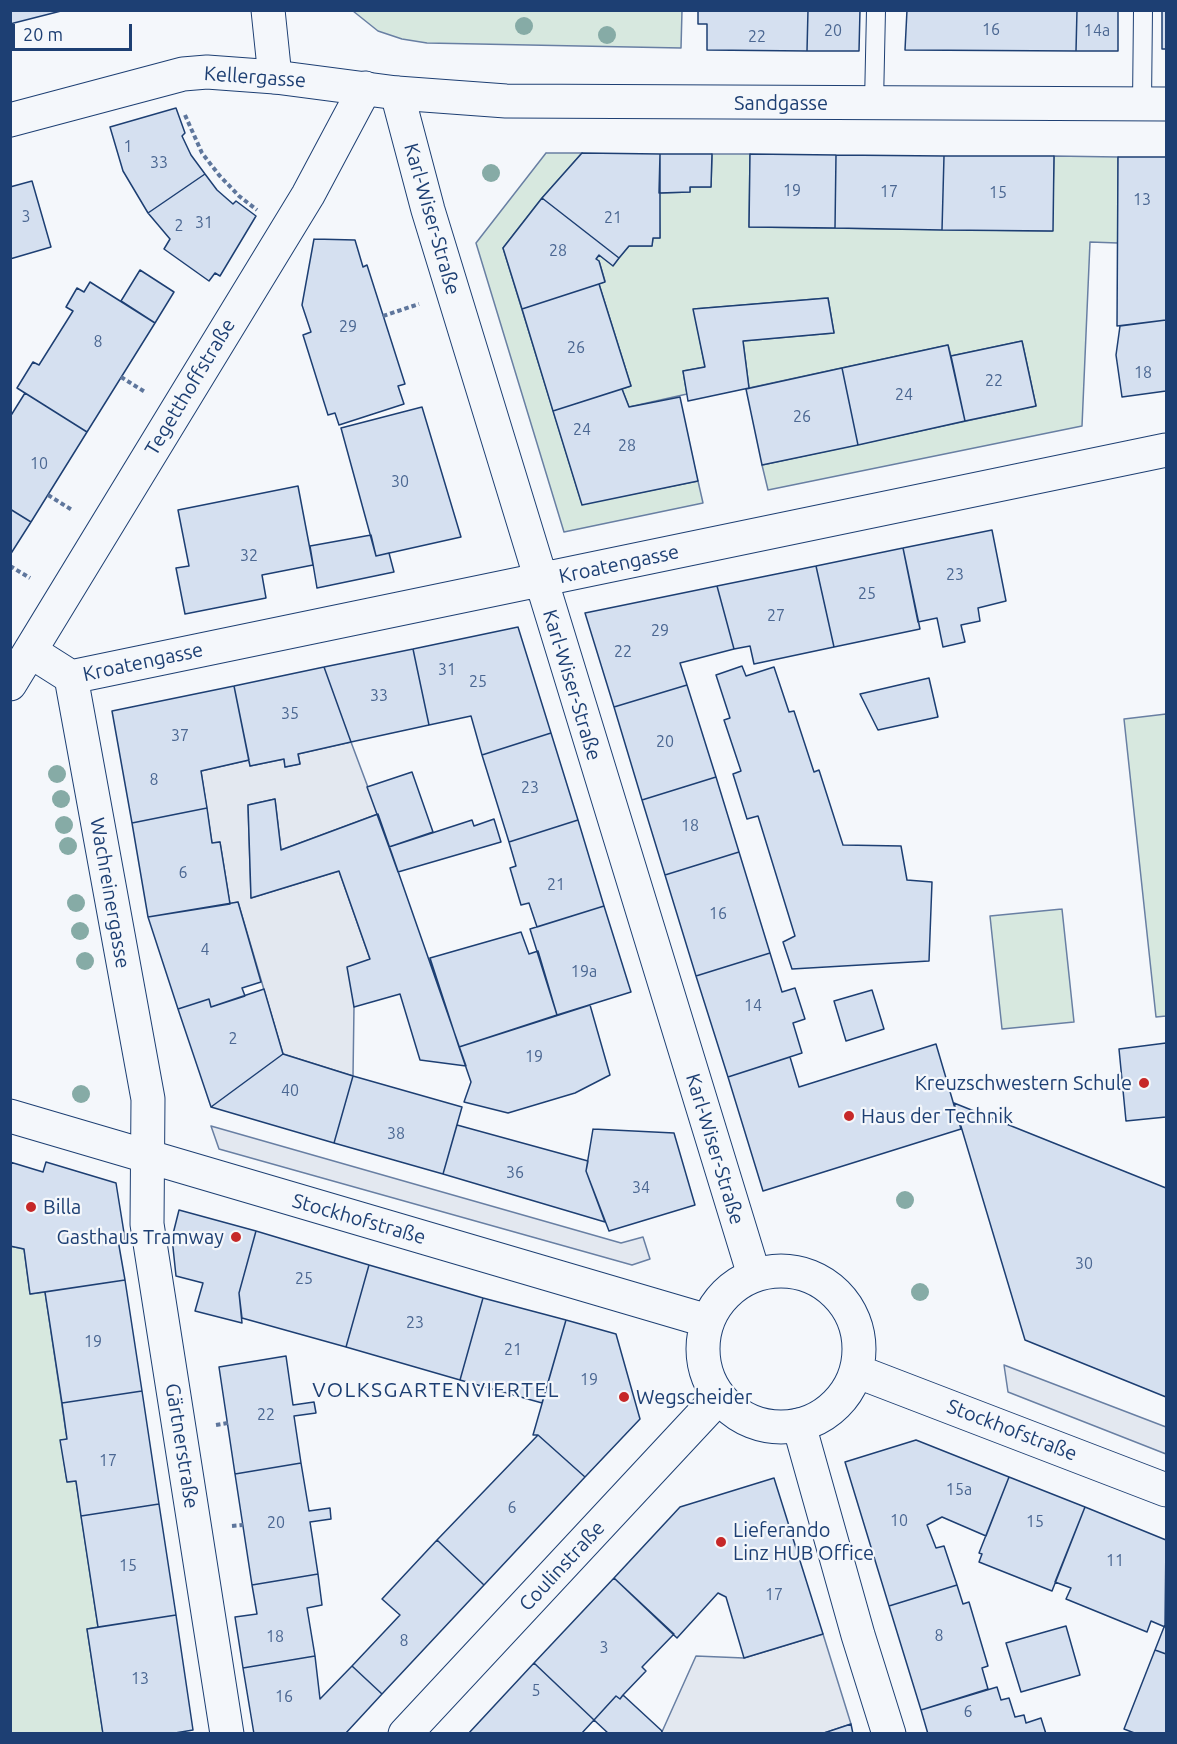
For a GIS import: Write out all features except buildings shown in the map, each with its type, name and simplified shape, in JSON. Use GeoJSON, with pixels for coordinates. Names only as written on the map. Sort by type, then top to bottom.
{"type":"FeatureCollection","features":[{"type":"Feature","properties":{"kind":"street"},"geometry":{"type":"LineString","coordinates":[[268,10],[275,76]]}},
{"type":"Feature","properties":{"kind":"street","name":"Kellergasse"},"geometry":{"type":"LineString","coordinates":[[10,120],[183,74],[207,72],[275,76],[381,90]]}},
{"type":"Feature","properties":{"kind":"street","name":"Sandgasse"},"geometry":{"type":"LineString","coordinates":[[381,90],[561,102],[1154,104]]}},
{"type":"Feature","properties":{"kind":"street","name":"Karl-Wiser-Straße"},"geometry":{"type":"LineString","coordinates":[[381,90],[431,221],[754,1275]]}},
{"type":"Feature","properties":{"kind":"street","name":"Tegetthoffstraße"},"geometry":{"type":"LineString","coordinates":[[10,684],[308,195],[381,90]]}},
{"type":"Feature","properties":{"kind":"street","name":"Kroatengasse"},"geometry":{"type":"LineString","coordinates":[[71,677],[1167,450]]}},
{"type":"Feature","properties":{"kind":"street"},"geometry":{"type":"LineString","coordinates":[[30,651],[71,677]]}},
{"type":"Feature","properties":{"kind":"street","name":"Wachreinergasse"},"geometry":{"type":"LineString","coordinates":[[71,677],[148,1099],[148,1157]]}},
{"type":"Feature","properties":{"kind":"street","name":"Stockhofstraße"},"geometry":{"type":"LineString","coordinates":[[10,1116],[708,1321]]}},
{"type":"Feature","properties":{"kind":"street","name":"Gärtnerstraße"},"geometry":{"type":"LineString","coordinates":[[148,1157],[147,1224],[227,1734]]}},
{"type":"Feature","properties":{"kind":"street"},"geometry":{"type":"LineString","coordinates":[[773,1271],[792,1271],[810,1276],[841,1299],[852,1315],[859,1352],[856,1371],[848,1390],[835,1406],[819,1418],[781,1428],[755,1423],[731,1410],[710,1384],[702,1353],[708,1321],[715,1306],[726,1293],[754,1275],[773,1271]]}},
{"type":"Feature","properties":{"kind":"street","name":"Stockhofstraße"},"geometry":{"type":"LineString","coordinates":[[856,1371],[1167,1490]]}},
{"type":"Feature","properties":{"kind":"street","name":"Coulinstraße"},"geometry":{"type":"LineString","coordinates":[[405,1734],[719,1397]]}},
{"type":"Feature","properties":{"kind":"street"},"geometry":{"type":"LineString","coordinates":[[799,1425],[858,1635],[889,1734]]}},
{"type":"Feature","properties":{"kind":"lane"},"geometry":{"type":"LineString","coordinates":[[874,103],[876,10]]}},
{"type":"Feature","properties":{"kind":"lane"},"geometry":{"type":"LineString","coordinates":[[1143,10],[1154,104]]}},
{"type":"Feature","properties":{"kind":"path"},"geometry":{"type":"LineString","coordinates":[[185,115],[202,153],[219,175],[239,196],[262,214]]}},
{"type":"Feature","properties":{"kind":"path"},"geometry":{"type":"LineString","coordinates":[[383,316],[423,303]]}},
{"type":"Feature","properties":{"kind":"path"},"geometry":{"type":"LineString","coordinates":[[121,377],[151,396]]}},
{"type":"Feature","properties":{"kind":"path"},"geometry":{"type":"LineString","coordinates":[[48,495],[78,514]]}},
{"type":"Feature","properties":{"kind":"path"},"geometry":{"type":"LineString","coordinates":[[10,566],[36,582]]}},
{"type":"Feature","properties":{"kind":"path"},"geometry":{"type":"LineString","coordinates":[[215,1426],[228,1423]]}},
{"type":"Feature","properties":{"kind":"path"},"geometry":{"type":"LineString","coordinates":[[232,1526],[243,1525]]}},
{"type":"Feature","properties":{"kind":"shaded area"},"geometry":{"type":"Polygon","coordinates":[[[353,11],[682,11],[681,48],[427,43],[402,39],[378,31],[353,11]]]}},
{"type":"Feature","properties":{"kind":"shaded area"},"geometry":{"type":"Polygon","coordinates":[[[546,153],[582,153],[542,198],[503,248],[582,504],[698,481],[703,503],[564,532],[476,243],[546,153]]]}},
{"type":"Feature","properties":{"kind":"shaded area"},"geometry":{"type":"Polygon","coordinates":[[[712,154],[750,154],[749,227],[1052,231],[1054,156],[1118,157],[1118,243],[1090,242],[1082,426],[768,490],[762,465],[1036,406],[1022,341],[951,356],[948,345],[749,388],[743,341],[834,333],[828,298],[694,309],[705,367],[683,371],[687,394],[629,407],[622,389],[631,386],[599,284],[605,281],[599,261],[596,259],[599,255],[613,265],[629,246],[652,246],[653,238],[660,238],[659,193],[690,192],[690,187],[711,187],[712,154]]]}},
{"type":"Feature","properties":{"kind":"shaded area"},"geometry":{"type":"Polygon","coordinates":[[[1166,714],[1166,1016],[1156,1017],[1124,719],[1166,714]]]}},
{"type":"Feature","properties":{"kind":"shaded area"},"geometry":{"type":"Polygon","coordinates":[[[351,742],[378,814],[281,850],[275,799],[248,805],[251,898],[339,871],[370,959],[354,1007],[353,1076],[283,1054],[238,902],[230,904],[220,842],[212,843],[201,771],[249,760],[250,766],[284,759],[285,767],[300,764],[298,754],[351,742]]]}},
{"type":"Feature","properties":{"kind":"shaded area"},"geometry":{"type":"Polygon","coordinates":[[[1062,909],[1074,1022],[1002,1029],[990,916],[1062,909]]]}},
{"type":"Feature","properties":{"kind":"shaded area"},"geometry":{"type":"Polygon","coordinates":[[[211,1126],[621,1243],[643,1237],[650,1259],[632,1265],[219,1149],[211,1126]]]}},
{"type":"Feature","properties":{"kind":"shaded area"},"geometry":{"type":"Polygon","coordinates":[[[10,1246],[24,1249],[30,1294],[45,1292],[67,1439],[61,1441],[67,1482],[76,1481],[98,1627],[87,1629],[103,1733],[11,1733],[10,1246]]]}},
{"type":"Feature","properties":{"kind":"shaded area"},"geometry":{"type":"Polygon","coordinates":[[[1004,1365],[1166,1427],[1166,1454],[1008,1392],[1004,1365]]]}},
{"type":"Feature","properties":{"kind":"shaded area"},"geometry":{"type":"Polygon","coordinates":[[[823,1634],[851,1724],[821,1734],[661,1734],[696,1656],[744,1658],[823,1634]]]}},
{"type":"Feature","properties":{"kind":"place","name":"Kreuzschwestern Schule"},"geometry":{"type":"Point","coordinates":[1144,1083]}},
{"type":"Feature","properties":{"kind":"place","name":"Haus der Technik"},"geometry":{"type":"Point","coordinates":[849,1116]}},
{"type":"Feature","properties":{"kind":"place","name":"Billa"},"geometry":{"type":"Point","coordinates":[31,1207]}},
{"type":"Feature","properties":{"kind":"place","name":"Gasthaus Tramway"},"geometry":{"type":"Point","coordinates":[236,1237]}},
{"type":"Feature","properties":{"kind":"place","name":"Wegscheider"},"geometry":{"type":"Point","coordinates":[624,1397]}},
{"type":"Feature","properties":{"kind":"place","name":"Lieferando Linz HUB Office"},"geometry":{"type":"Point","coordinates":[721,1542]}},
{"type":"Feature","properties":{"kind":"district","name":"VOLKSGARTENVIERTEL"},"geometry":{"type":"Point","coordinates":[436,1390]}}]}
